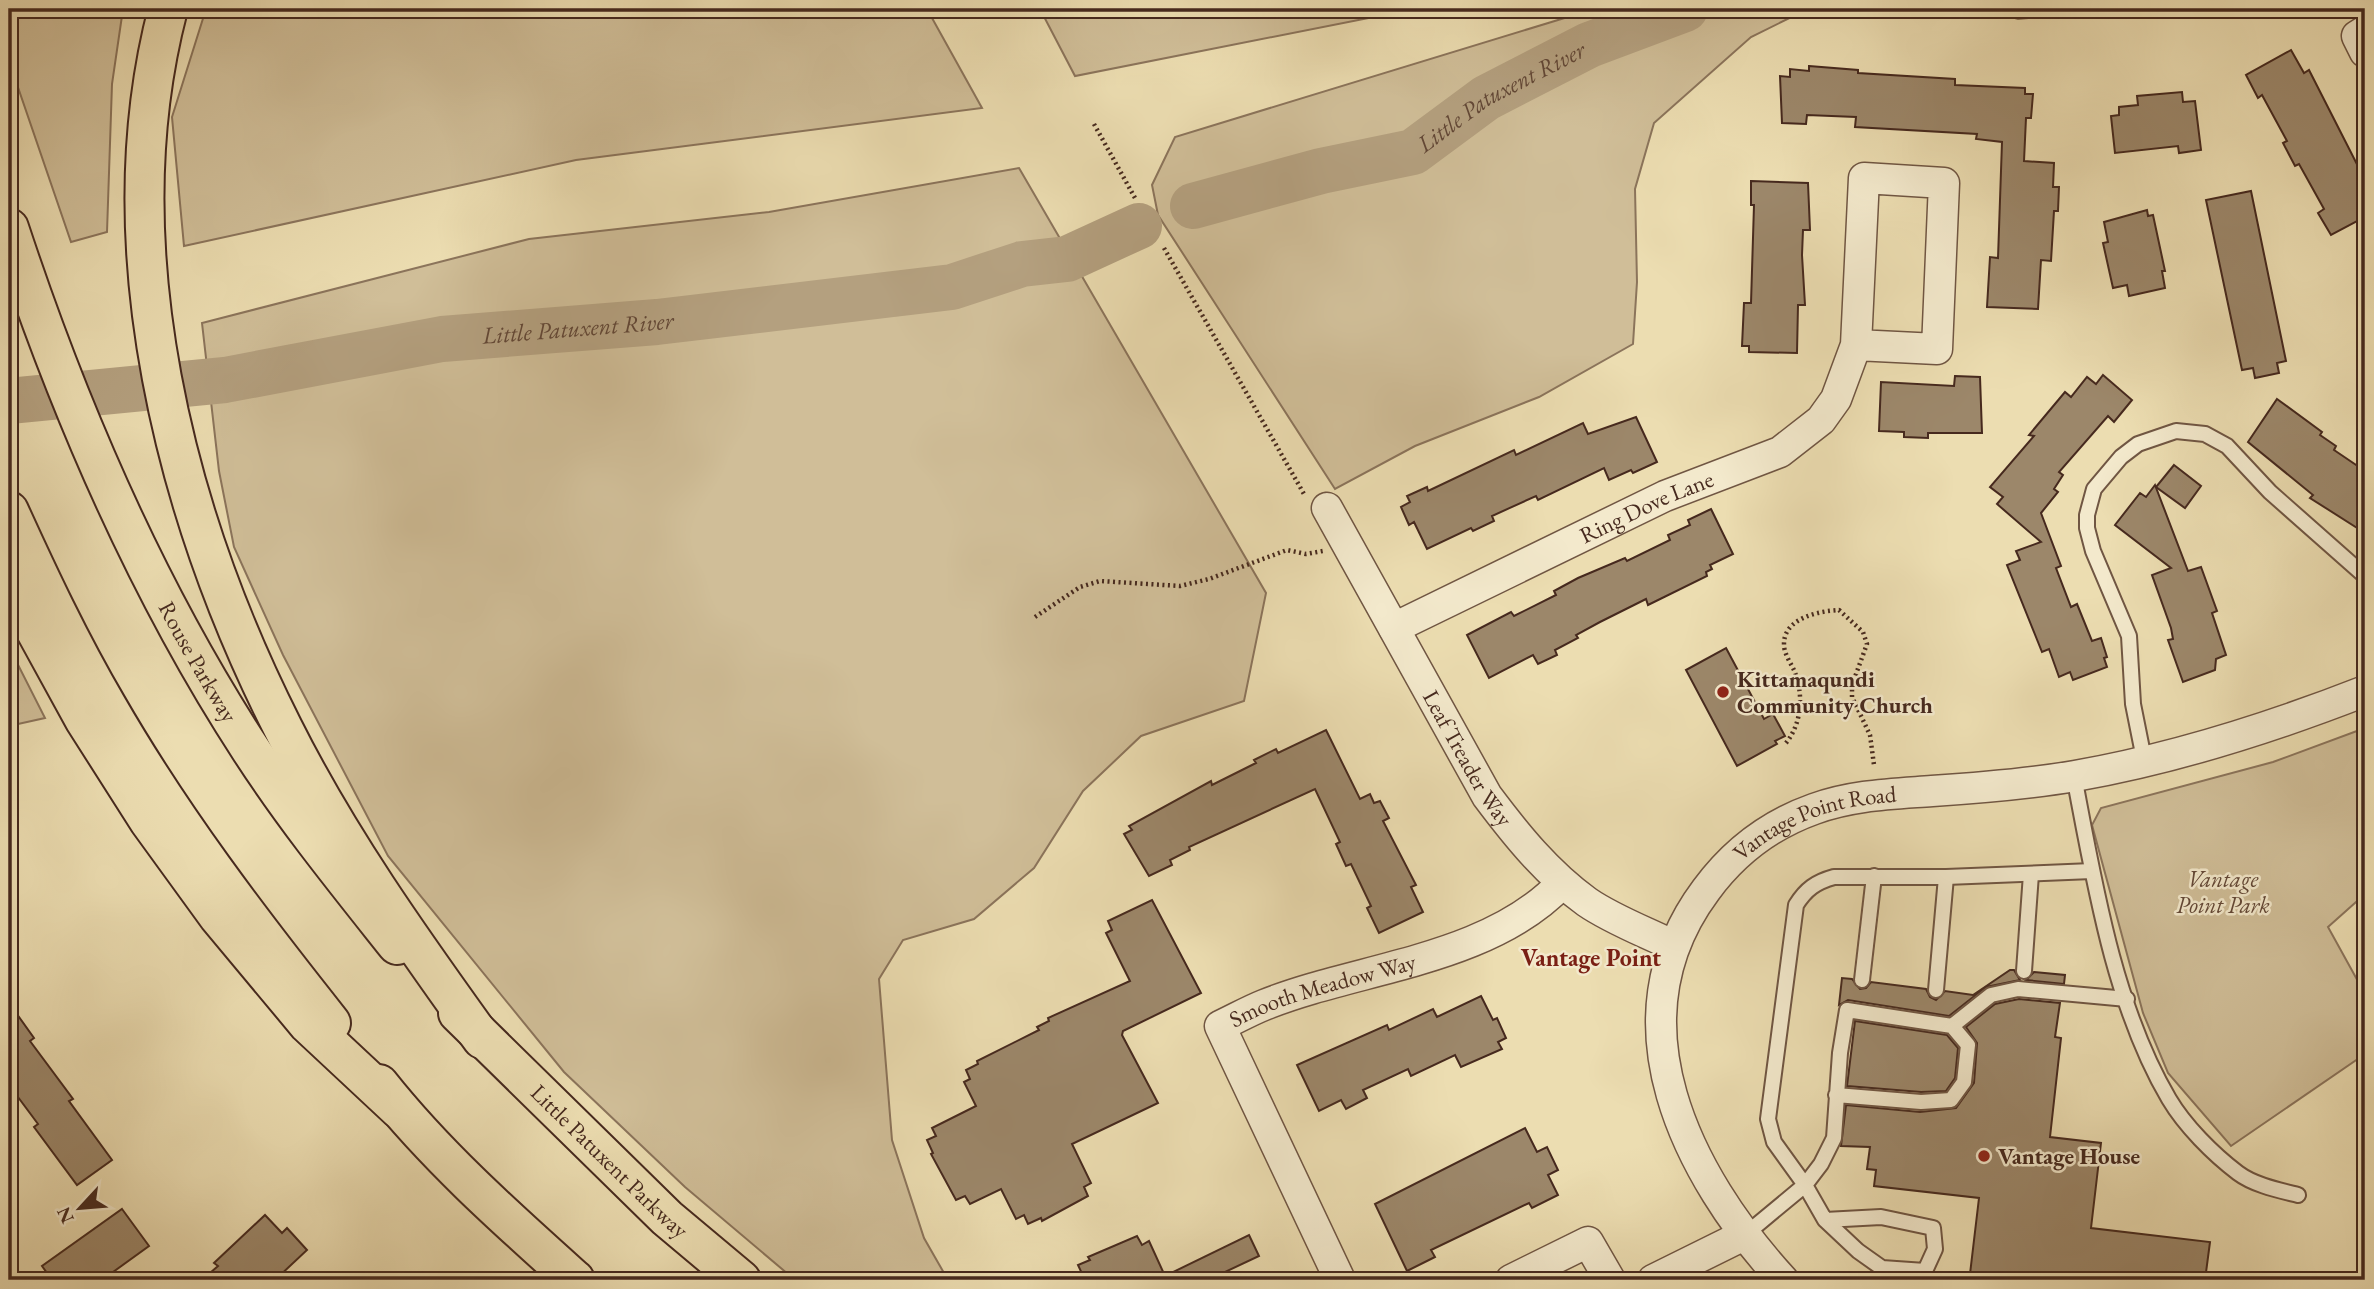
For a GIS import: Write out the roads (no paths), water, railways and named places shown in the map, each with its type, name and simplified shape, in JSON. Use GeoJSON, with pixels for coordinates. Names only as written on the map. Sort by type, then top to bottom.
{"type":"FeatureCollection","features":[{"type":"Feature","properties":{"kind":"main road"},"geometry":{"type":"LineString","coordinates":[[168,9],[151,101],[145,182],[145,245],[151,313],[162,382],[179,454],[202,530],[238,629],[282,728],[336,824],[402,928],[482,1039]]}},
{"type":"Feature","properties":{"kind":"main road","name":"Rouse Parkway"},"geometry":{"type":"LineString","coordinates":[[9,229],[40,322],[99,467],[143,560],[251,750],[314,841],[399,948],[482,1039]]}},
{"type":"Feature","properties":{"kind":"main road"},"geometry":{"type":"LineString","coordinates":[[9,511],[53,606],[141,762],[235,902],[399,1110]]}},
{"type":"Feature","properties":{"kind":"main road"},"geometry":{"type":"LineString","coordinates":[[9,582],[84,719],[149,821],[218,916],[308,1024],[399,1110],[508,1220],[575,1280]]}},
{"type":"Feature","properties":{"kind":"main road","name":"Little Patuxent Parkway"},"geometry":{"type":"LineString","coordinates":[[482,1039],[667,1218],[741,1280]]}},
{"type":"Feature","properties":{"kind":"street"},"geometry":{"type":"LineString","coordinates":[[2365,31],[2357,36],[2365,52]]}},
{"type":"Feature","properties":{"kind":"street","name":"Ring Dove Lane"},"geometry":{"type":"LineString","coordinates":[[1394,628],[1665,496],[1780,452],[1821,420],[1836,399],[1856,345],[1864,178],[1944,183],[1937,349],[1856,345]]}},
{"type":"Feature","properties":{"kind":"street","name":"Leaf Treader Way"},"geometry":{"type":"LineString","coordinates":[[1328,508],[1487,796],[1533,855],[1562,883],[1590,904],[1674,946]]}},
{"type":"Feature","properties":{"kind":"street","name":"Vantage Point Road"},"geometry":{"type":"LineString","coordinates":[[1783,1280],[1716,1195],[1693,1153],[1663,1062],[1659,1027],[1674,946],[1692,909],[1743,848],[1772,828],[1813,809],[1850,798],[2074,776],[2217,741],[2365,691]]}},
{"type":"Feature","properties":{"kind":"street","name":"Smooth Meadow Way"},"geometry":{"type":"LineString","coordinates":[[1339,1280],[1220,1026],[1264,1004],[1452,948],[1546,899],[1562,883]]}},
{"type":"Feature","properties":{"kind":"street"},"geometry":{"type":"LineString","coordinates":[[1653,1280],[1746,1234]]}},
{"type":"Feature","properties":{"kind":"street"},"geometry":{"type":"LineString","coordinates":[[1511,1280],[1588,1242],[1611,1280]]}},
{"type":"Feature","properties":{"kind":"lane"},"geometry":{"type":"LineString","coordinates":[[2144,759],[2133,704],[2129,636],[2093,551],[2087,528],[2087,515],[2094,489],[2121,457],[2137,444],[2176,431],[2204,434],[2227,446],[2270,492],[2365,576]]}},
{"type":"Feature","properties":{"kind":"lane"},"geometry":{"type":"LineString","coordinates":[[2074,776],[2092,871],[2127,999],[2170,1100],[2205,1144],[2240,1174],[2272,1189],[2298,1195]]}},
{"type":"Feature","properties":{"kind":"lane"},"geometry":{"type":"LineString","coordinates":[[1825,1220],[1881,1217],[1922,1225],[1933,1228],[1935,1249],[1925,1271],[1882,1268],[1825,1220],[1805,1185],[1774,1142],[1768,1119],[1796,905],[1805,892],[1818,881],[1834,877],[1946,877],[2092,871]]}},
{"type":"Feature","properties":{"kind":"lane"},"geometry":{"type":"LineString","coordinates":[[2024,971],[2031,874]]}},
{"type":"Feature","properties":{"kind":"lane"},"geometry":{"type":"LineString","coordinates":[[1862,981],[1874,876]]}},
{"type":"Feature","properties":{"kind":"lane"},"geometry":{"type":"LineString","coordinates":[[1936,990],[1946,877]]}},
{"type":"Feature","properties":{"kind":"lane"},"geometry":{"type":"LineString","coordinates":[[1952,1026],[1991,995],[2018,989],[2127,999]]}},
{"type":"Feature","properties":{"kind":"lane"},"geometry":{"type":"LineString","coordinates":[[1746,1234],[1805,1185],[1821,1164],[1834,1138],[1836,1095],[1847,1010],[1952,1026],[1968,1045],[1964,1082],[1951,1100],[1921,1102],[1836,1095]]}},
{"type":"Feature","properties":{"kind":"waterway","name":"Little Patuxent River"},"geometry":{"type":"LineString","coordinates":[[1193,206],[1321,171],[1413,152],[1486,98],[1589,45],[1685,9]]}},
{"type":"Feature","properties":{"kind":"waterway","name":"Little Patuxent River"},"geometry":{"type":"LineString","coordinates":[[9,401],[225,380],[442,339],[657,322],[952,287],[1022,264],[1067,259],[1139,226]]}},
{"type":"Feature","properties":{"kind":"place","name":"Kittamaqundi Community Church"},"geometry":{"type":"Point","coordinates":[1723,692]}},
{"type":"Feature","properties":{"kind":"place","name":"Vantage House"},"geometry":{"type":"Point","coordinates":[1984,1156]}},
{"type":"Feature","properties":{"kind":"district","name":"Vantage Point"},"geometry":{"type":"Point","coordinates":[1591,958]}},
{"type":"Feature","properties":{"kind":"park label","name":"Vantage Point Park"},"geometry":{"type":"Point","coordinates":[2223,892]}}]}
